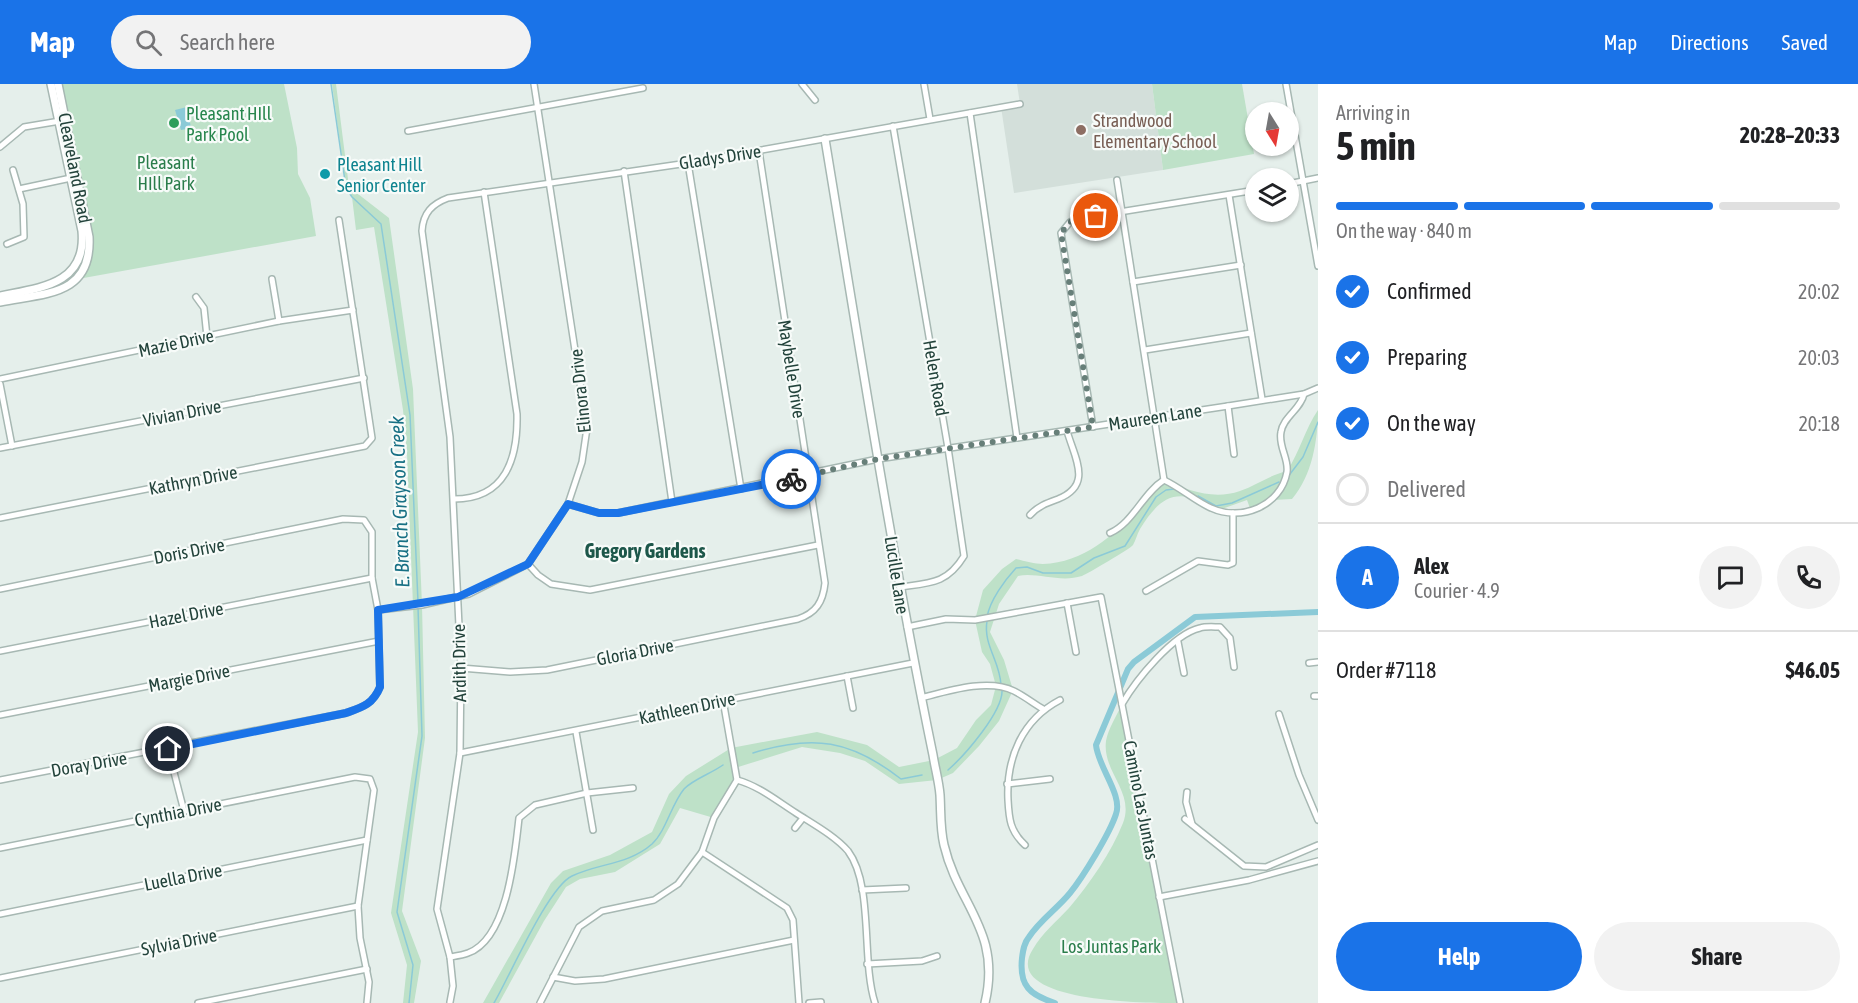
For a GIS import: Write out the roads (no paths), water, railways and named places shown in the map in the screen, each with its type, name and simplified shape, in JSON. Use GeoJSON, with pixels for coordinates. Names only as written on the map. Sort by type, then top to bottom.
{"type":"FeatureCollection","features":[{"type":"Feature","properties":{"kind":"street","name":"Cleaveland Road"},"geometry":{"type":"LineString","coordinates":[[51,84],[62,120],[89,252],[87,265],[78,279]]}},
{"type":"Feature","properties":{"kind":"street","name":"Cleaveland Road"},"geometry":{"type":"LineString","coordinates":[[58,84],[71,178],[82,231],[79,258],[70,272]]}},
{"type":"Feature","properties":{"kind":"street","name":"Elinora Drive"},"geometry":{"type":"LineString","coordinates":[[528,564],[568,504],[582,462],[587,428],[534,84]]}},
{"type":"Feature","properties":{"kind":"street"},"geometry":{"type":"LineString","coordinates":[[802,84],[815,100]]}},
{"type":"Feature","properties":{"kind":"street"},"geometry":{"type":"LineString","coordinates":[[808,89],[814,84]]}},
{"type":"Feature","properties":{"kind":"street"},"geometry":{"type":"LineString","coordinates":[[924,84],[930,119]]}},
{"type":"Feature","properties":{"kind":"street"},"geometry":{"type":"LineString","coordinates":[[1286,84],[1318,266]]}},
{"type":"Feature","properties":{"kind":"street"},"geometry":{"type":"LineString","coordinates":[[408,131],[643,88]]}},
{"type":"Feature","properties":{"kind":"street","name":"Gladys Drive"},"geometry":{"type":"LineString","coordinates":[[425,216],[439,202],[484,192],[688,163],[1020,104]]}},
{"type":"Feature","properties":{"kind":"street"},"geometry":{"type":"LineString","coordinates":[[970,113],[1017,438]]}},
{"type":"Feature","properties":{"kind":"street"},"geometry":{"type":"LineString","coordinates":[[0,147],[24,128],[62,120]]}},
{"type":"Feature","properties":{"kind":"street","name":"Helen Road"},"geometry":{"type":"LineString","coordinates":[[893,126],[948,448],[964,556],[948,577],[900,588]]}},
{"type":"Feature","properties":{"kind":"street","name":"Lucille Lane"},"geometry":{"type":"LineString","coordinates":[[825,139],[906,628],[940,793],[944,845],[953,871],[979,922],[987,950],[989,976],[985,1003]]}},
{"type":"Feature","properties":{"kind":"street","name":"Maybelle Drive"},"geometry":{"type":"LineString","coordinates":[[759,151],[825,584],[824,594],[814,611],[808,616]]}},
{"type":"Feature","properties":{"kind":"street"},"geometry":{"type":"LineString","coordinates":[[688,163],[741,489]]}},
{"type":"Feature","properties":{"kind":"street"},"geometry":{"type":"LineString","coordinates":[[7,244],[24,237],[23,204],[13,170]]}},
{"type":"Feature","properties":{"kind":"street"},"geometry":{"type":"LineString","coordinates":[[624,171],[672,502]]}},
{"type":"Feature","properties":{"kind":"street"},"geometry":{"type":"LineString","coordinates":[[19,189],[71,178]]}},
{"type":"Feature","properties":{"kind":"street"},"geometry":{"type":"LineString","coordinates":[[1299,182],[1318,178]]}},
{"type":"Feature","properties":{"kind":"street"},"geometry":{"type":"LineString","coordinates":[[1117,180],[1164,480]]}},
{"type":"Feature","properties":{"kind":"street"},"geometry":{"type":"LineString","coordinates":[[454,499],[476,496],[500,481],[511,464],[517,432],[517,414],[484,192]]}},
{"type":"Feature","properties":{"kind":"street"},"geometry":{"type":"LineString","coordinates":[[1093,427],[1061,233],[1070,222],[1076,219],[1245,192]]}},
{"type":"Feature","properties":{"kind":"street"},"geometry":{"type":"LineString","coordinates":[[1229,195],[1262,399]]}},
{"type":"Feature","properties":{"kind":"street","name":"Ardith Drive"},"geometry":{"type":"LineString","coordinates":[[425,216],[422,231],[450,437],[461,668],[460,753],[437,909],[450,957],[453,986],[450,1002]]}},
{"type":"Feature","properties":{"kind":"street"},"geometry":{"type":"LineString","coordinates":[[339,220],[363,378]]}},
{"type":"Feature","properties":{"kind":"street"},"geometry":{"type":"LineString","coordinates":[[1133,282],[1241,265]]}},
{"type":"Feature","properties":{"kind":"street"},"geometry":{"type":"LineString","coordinates":[[0,296],[48,286],[70,272],[78,279],[59,290],[0,302]]}},
{"type":"Feature","properties":{"kind":"street"},"geometry":{"type":"LineString","coordinates":[[273,279],[279,321]]}},
{"type":"Feature","properties":{"kind":"street"},"geometry":{"type":"LineString","coordinates":[[196,297],[204,308],[207,337]]}},
{"type":"Feature","properties":{"kind":"street","name":"Mazie Drive"},"geometry":{"type":"LineString","coordinates":[[0,379],[279,321],[353,310]]}},
{"type":"Feature","properties":{"kind":"street"},"geometry":{"type":"LineString","coordinates":[[1145,350],[1251,333]]}},
{"type":"Feature","properties":{"kind":"street","name":"Kathryn Drive"},"geometry":{"type":"LineString","coordinates":[[0,518],[365,446],[372,438],[363,378]]}},
{"type":"Feature","properties":{"kind":"street","name":"Vivian Drive"},"geometry":{"type":"LineString","coordinates":[[0,448],[363,378]]}},
{"type":"Feature","properties":{"kind":"street"},"geometry":{"type":"LineString","coordinates":[[0,384],[12,446]]}},
{"type":"Feature","properties":{"kind":"street","name":"Maureen Lane"},"geometry":{"type":"LineString","coordinates":[[568,504],[610,514],[741,489],[878,459],[1304,394],[1318,388]]}},
{"type":"Feature","properties":{"kind":"street"},"geometry":{"type":"LineString","coordinates":[[1164,480],[1210,508],[1233,513],[1251,511],[1264,506],[1273,500],[1282,488],[1288,471],[1280,433],[1283,425],[1302,402],[1304,394]]}},
{"type":"Feature","properties":{"kind":"street"},"geometry":{"type":"LineString","coordinates":[[1228,406],[1234,453]]}},
{"type":"Feature","properties":{"kind":"street"},"geometry":{"type":"LineString","coordinates":[[1030,515],[1038,507],[1070,494],[1077,487],[1080,477],[1067,431]]}},
{"type":"Feature","properties":{"kind":"street"},"geometry":{"type":"LineString","coordinates":[[1110,533],[1118,529],[1150,488],[1164,480]]}},
{"type":"Feature","properties":{"kind":"street"},"geometry":{"type":"LineString","coordinates":[[1146,591],[1198,561],[1228,565],[1233,563],[1233,513]]}},
{"type":"Feature","properties":{"kind":"street","name":"Doris Drive"},"geometry":{"type":"LineString","coordinates":[[0,589],[343,519],[364,520],[372,532],[372,578]]}},
{"type":"Feature","properties":{"kind":"street"},"geometry":{"type":"LineString","coordinates":[[378,610],[422,605],[458,597],[528,564],[551,584],[590,590],[818,545]]}},
{"type":"Feature","properties":{"kind":"street"},"geometry":{"type":"LineString","coordinates":[[372,578],[378,610],[379,641]]}},
{"type":"Feature","properties":{"kind":"street","name":"Hazel Drive"},"geometry":{"type":"LineString","coordinates":[[0,651],[372,578]]}},
{"type":"Feature","properties":{"kind":"street","name":"Camino Las Juntas"},"geometry":{"type":"LineString","coordinates":[[1067,603],[1101,597],[1180,1002]]}},
{"type":"Feature","properties":{"kind":"street"},"geometry":{"type":"LineString","coordinates":[[906,628],[946,619],[975,620],[1067,603],[1076,652]]}},
{"type":"Feature","properties":{"kind":"street","name":"Gloria Drive"},"geometry":{"type":"LineString","coordinates":[[461,668],[510,672],[547,670],[808,616]]}},
{"type":"Feature","properties":{"kind":"street"},"geometry":{"type":"LineString","coordinates":[[1121,701],[1140,675],[1178,642],[1201,627],[1220,627],[1230,638],[1234,667]]}},
{"type":"Feature","properties":{"kind":"street","name":"Doray Drive"},"geometry":{"type":"LineString","coordinates":[[0,780],[346,713],[368,705],[375,699],[380,687],[379,641]]}},
{"type":"Feature","properties":{"kind":"street","name":"Margie Drive"},"geometry":{"type":"LineString","coordinates":[[0,715],[379,641]]}},
{"type":"Feature","properties":{"kind":"street"},"geometry":{"type":"LineString","coordinates":[[1178,642],[1184,673]]}},
{"type":"Feature","properties":{"kind":"street"},"geometry":{"type":"LineString","coordinates":[[1309,663],[1318,662]]}},
{"type":"Feature","properties":{"kind":"street","name":"Kathleen Drive"},"geometry":{"type":"LineString","coordinates":[[460,753],[576,732],[723,700],[913,663]]}},
{"type":"Feature","properties":{"kind":"street"},"geometry":{"type":"LineString","coordinates":[[847,676],[853,708]]}},
{"type":"Feature","properties":{"kind":"street"},"geometry":{"type":"LineString","coordinates":[[921,698],[980,686],[996,686],[1013,690],[1043,709]]}},
{"type":"Feature","properties":{"kind":"street"},"geometry":{"type":"LineString","coordinates":[[540,1003],[579,927],[602,911],[654,900],[678,884],[702,852],[714,818],[737,780],[723,700]]}},
{"type":"Feature","properties":{"kind":"street"},"geometry":{"type":"LineString","coordinates":[[1025,845],[1011,828],[1007,784],[1011,759],[1043,709],[1060,700]]}},
{"type":"Feature","properties":{"kind":"street"},"geometry":{"type":"LineString","coordinates":[[1279,714],[1299,775],[1318,820]]}},
{"type":"Feature","properties":{"kind":"street"},"geometry":{"type":"LineString","coordinates":[[576,732],[593,830]]}},
{"type":"Feature","properties":{"kind":"street"},"geometry":{"type":"LineString","coordinates":[[168,749],[183,811]]}},
{"type":"Feature","properties":{"kind":"street","name":"Cynthia Drive"},"geometry":{"type":"LineString","coordinates":[[0,848],[355,777],[370,778],[374,790],[367,840]]}},
{"type":"Feature","properties":{"kind":"street"},"geometry":{"type":"LineString","coordinates":[[1007,784],[1050,779]]}},
{"type":"Feature","properties":{"kind":"street"},"geometry":{"type":"LineString","coordinates":[[737,780],[748,783],[803,818],[847,851],[857,868],[862,890],[867,964],[875,1003]]}},
{"type":"Feature","properties":{"kind":"street"},"geometry":{"type":"LineString","coordinates":[[450,957],[470,953],[484,941],[501,914],[513,873],[519,818],[535,805],[587,793],[633,788]]}},
{"type":"Feature","properties":{"kind":"street"},"geometry":{"type":"LineString","coordinates":[[1187,792],[1186,801],[1192,825]]}},
{"type":"Feature","properties":{"kind":"street"},"geometry":{"type":"LineString","coordinates":[[795,828],[803,818]]}},
{"type":"Feature","properties":{"kind":"street"},"geometry":{"type":"LineString","coordinates":[[1185,819],[1244,867],[1266,867],[1318,845]]}},
{"type":"Feature","properties":{"kind":"street"},"geometry":{"type":"LineString","coordinates":[[367,840],[358,906],[360,938],[367,969],[367,1003]]}},
{"type":"Feature","properties":{"kind":"street","name":"Luella Drive"},"geometry":{"type":"LineString","coordinates":[[0,914],[367,840]]}},
{"type":"Feature","properties":{"kind":"street"},"geometry":{"type":"LineString","coordinates":[[702,852],[787,908],[793,920],[799,1003]]}},
{"type":"Feature","properties":{"kind":"street"},"geometry":{"type":"LineString","coordinates":[[1159,897],[1249,880],[1318,861]]}},
{"type":"Feature","properties":{"kind":"street"},"geometry":{"type":"LineString","coordinates":[[862,890],[906,888]]}},
{"type":"Feature","properties":{"kind":"street","name":"Sylvia Drive"},"geometry":{"type":"LineString","coordinates":[[0,978],[358,906]]}},
{"type":"Feature","properties":{"kind":"street"},"geometry":{"type":"LineString","coordinates":[[553,977],[575,981],[604,979],[794,940]]}},
{"type":"Feature","properties":{"kind":"street"},"geometry":{"type":"LineString","coordinates":[[867,964],[922,961],[937,956]]}},
{"type":"Feature","properties":{"kind":"street"},"geometry":{"type":"LineString","coordinates":[[198,1003],[367,969]]}},
{"type":"Feature","properties":{"kind":"street"},"geometry":{"type":"LineString","coordinates":[[808,1003],[821,1002]]}},
{"type":"Feature","properties":{"kind":"water"},"geometry":{"type":"Polygon","coordinates":[[[187,107],[191,128],[181,130],[175,110],[187,107]]]}},
{"type":"Feature","properties":{"kind":"waterway","name":"E. Branch Grayson Creek"},"geometry":{"type":"LineString","coordinates":[[331,84],[346,188],[352,197],[381,224],[410,415],[418,602]]}},
{"type":"Feature","properties":{"kind":"waterway"},"geometry":{"type":"LineString","coordinates":[[1287,478],[1303,457],[1318,422]]}},
{"type":"Feature","properties":{"kind":"waterway"},"geometry":{"type":"LineString","coordinates":[[1198,496],[1216,506],[1232,503],[1279,482]]}},
{"type":"Feature","properties":{"kind":"waterway"},"geometry":{"type":"LineString","coordinates":[[987,617],[995,597],[1016,568],[1027,567],[1043,573],[1071,573],[1094,558],[1125,546],[1156,497],[1166,490],[1174,489]]}},
{"type":"Feature","properties":{"kind":"waterway","name":"E. Branch Grayson Creek"},"geometry":{"type":"LineString","coordinates":[[409,1003],[413,965],[397,912],[422,736],[418,607]]}},
{"type":"Feature","properties":{"kind":"waterway"},"geometry":{"type":"LineString","coordinates":[[1055,1003],[1039,997],[1028,988],[1022,976],[1023,949],[1033,931],[1065,899],[1082,877],[1113,822],[1116,814],[1116,798],[1096,745],[1128,669],[1134,662],[1195,617],[1318,612]]}},
{"type":"Feature","properties":{"kind":"waterway"},"geometry":{"type":"LineString","coordinates":[[987,621],[987,638],[998,668],[1001,685]]}},
{"type":"Feature","properties":{"kind":"waterway"},"geometry":{"type":"LineString","coordinates":[[948,770],[973,744],[990,721],[997,709],[1002,689]]}},
{"type":"Feature","properties":{"kind":"waterway"},"geometry":{"type":"LineString","coordinates":[[753,753],[794,744],[831,744],[865,756],[901,779],[922,775]]}},
{"type":"Feature","properties":{"kind":"waterway"},"geometry":{"type":"LineString","coordinates":[[494,1003],[530,933],[562,884],[572,876],[623,860],[643,851],[657,839],[684,789],[723,765]]}},
{"type":"Feature","properties":{"kind":"place","name":"Pleasant HIll Park Pool"},"geometry":{"type":"Point","coordinates":[174,123]}},
{"type":"Feature","properties":{"kind":"place","name":"Strandwood Elementary School"},"geometry":{"type":"Point","coordinates":[1081,130]}},
{"type":"Feature","properties":{"kind":"place","name":"Pleasant Hill Senior Center"},"geometry":{"type":"Point","coordinates":[325,174]}},
{"type":"Feature","properties":{"kind":"district","name":"Gregory Gardens"},"geometry":{"type":"Point","coordinates":[645,550]}},
{"type":"Feature","properties":{"kind":"park label","name":"Pleasant HIll Park"},"geometry":{"type":"Point","coordinates":[166,172]}},
{"type":"Feature","properties":{"kind":"park label","name":"Los Juntas Park"},"geometry":{"type":"Point","coordinates":[1111,946]}}]}
